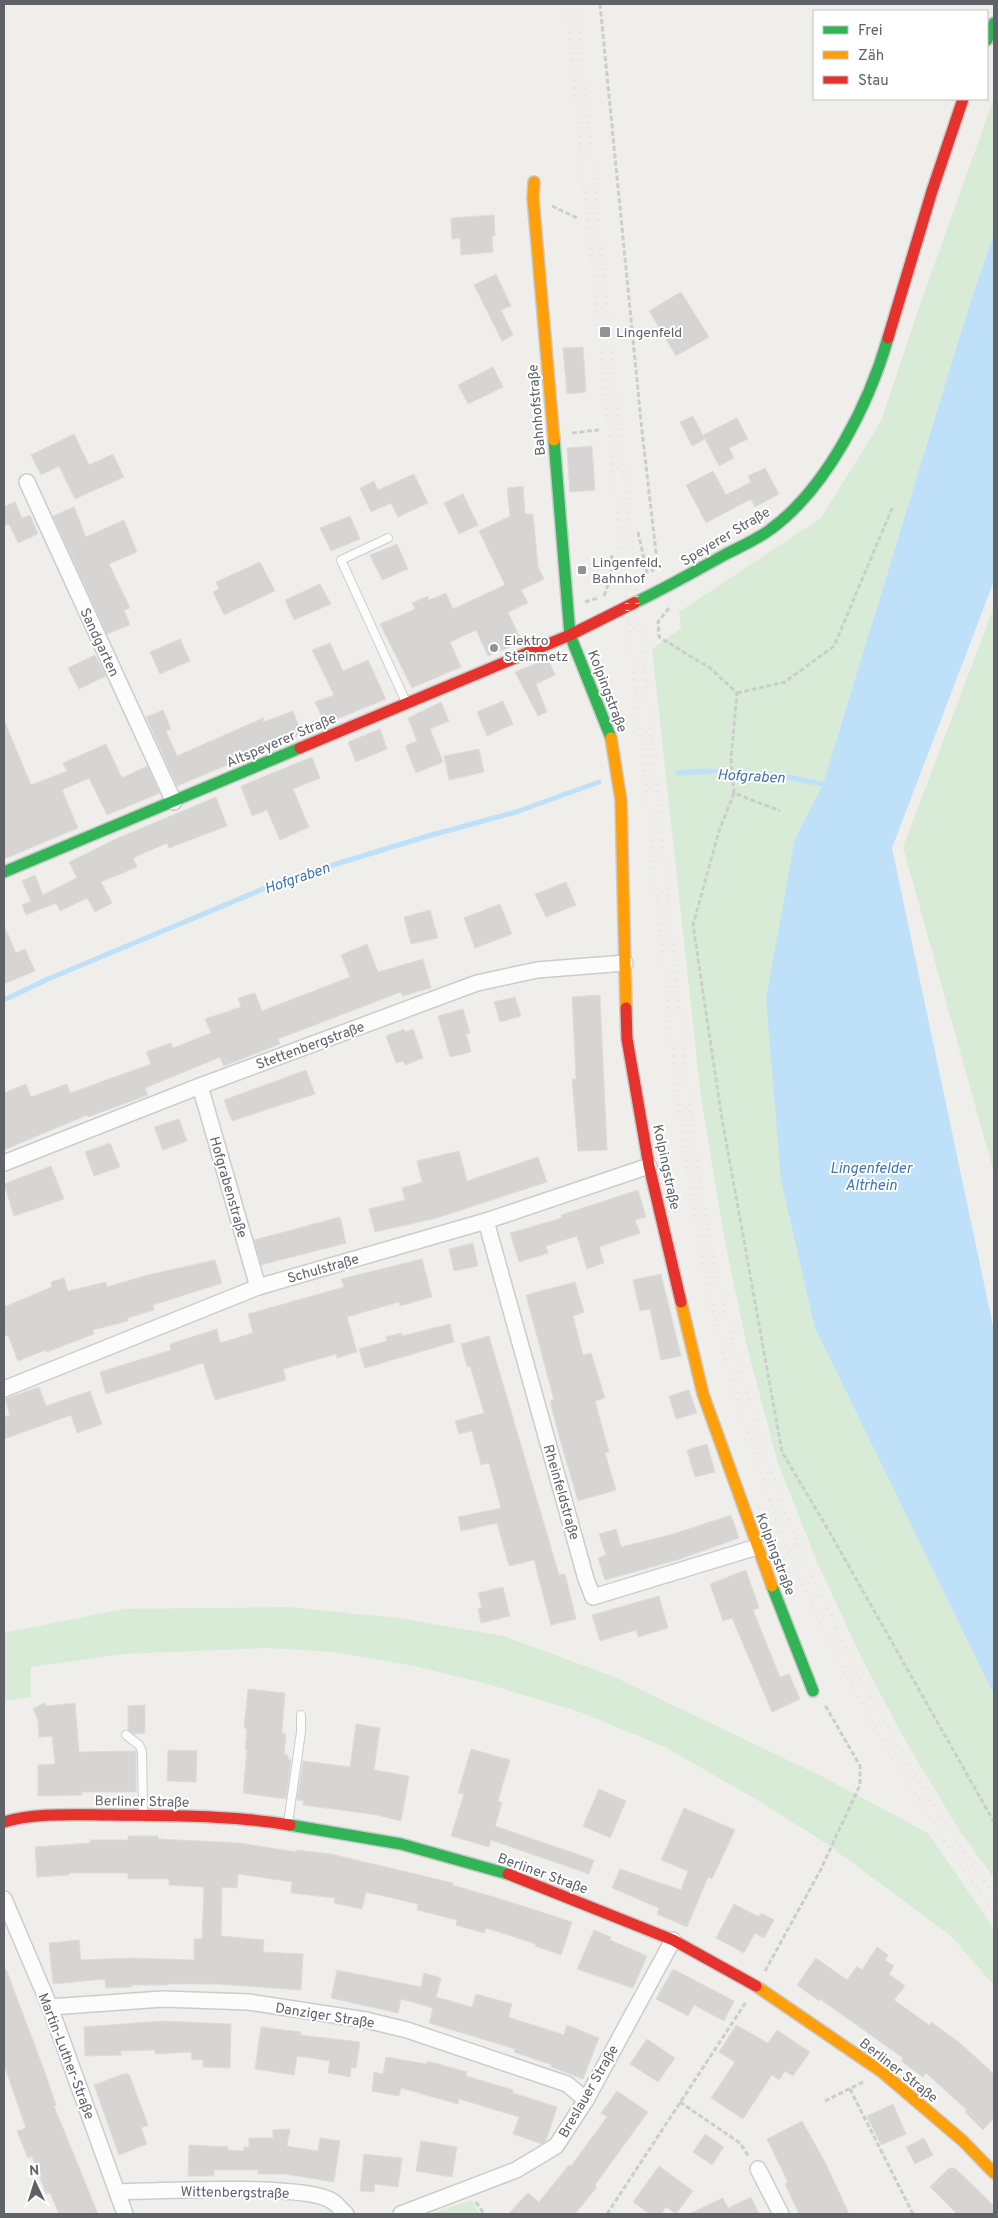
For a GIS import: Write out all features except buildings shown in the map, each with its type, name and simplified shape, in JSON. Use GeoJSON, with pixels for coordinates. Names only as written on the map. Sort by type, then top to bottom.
{"type":"FeatureCollection","features":[{"type":"Feature","properties":{"kind":"street"},"geometry":{"type":"LineString","coordinates":[[988,38],[994,23]]}},
{"type":"Feature","properties":{"kind":"street","name":"Speyerer Straße"},"geometry":{"type":"LineString","coordinates":[[570,635],[663,590],[770,530],[794,509],[826,469],[848,435],[882,360],[932,191],[963,100]]}},
{"type":"Feature","properties":{"kind":"street","name":"Bahnhofstraße"},"geometry":{"type":"LineString","coordinates":[[534,182],[533,198],[570,635]]}},
{"type":"Feature","properties":{"kind":"street","name":"Sandgarten"},"geometry":{"type":"LineString","coordinates":[[27,482],[174,802]]}},
{"type":"Feature","properties":{"kind":"street","name":"Altspeyerer Straße"},"geometry":{"type":"LineString","coordinates":[[4,872],[570,635]]}},
{"type":"Feature","properties":{"kind":"street","name":"Kolpingstraße"},"geometry":{"type":"LineString","coordinates":[[570,635],[612,741],[621,800],[627,1038],[649,1166],[703,1394],[757,1547],[813,1692]]}},
{"type":"Feature","properties":{"kind":"street","name":"Stettenbergstraße"},"geometry":{"type":"LineString","coordinates":[[4,1163],[200,1086],[477,983],[537,970],[625,963]]}},
{"type":"Feature","properties":{"kind":"street","name":"Hofgrabenstraße"},"geometry":{"type":"LineString","coordinates":[[200,1086],[258,1287]]}},
{"type":"Feature","properties":{"kind":"street","name":"Schulstraße"},"geometry":{"type":"LineString","coordinates":[[4,1388],[258,1287],[486,1221],[649,1166]]}},
{"type":"Feature","properties":{"kind":"street","name":"Rheinfeldstraße"},"geometry":{"type":"LineString","coordinates":[[486,1221],[586,1579],[593,1597],[757,1547]]}},
{"type":"Feature","properties":{"kind":"street","name":"Berliner Straße"},"geometry":{"type":"LineString","coordinates":[[4,1822],[17,1818],[144,1816],[200,1816],[266,1821],[401,1844],[519,1876],[672,1940],[756,1986],[882,2072],[963,2141],[994,2173]]}},
{"type":"Feature","properties":{"kind":"street","name":"Martin-Luther-Straße"},"geometry":{"type":"LineString","coordinates":[[4,1899],[50,2007],[125,2214]]}},
{"type":"Feature","properties":{"kind":"street","name":"Breslauer Straße"},"geometry":{"type":"LineString","coordinates":[[401,2214],[516,2170],[556,2146],[586,2100],[672,1940]]}},
{"type":"Feature","properties":{"kind":"street","name":"Danziger Straße"},"geometry":{"type":"LineString","coordinates":[[50,2007],[173,1999],[249,2002],[366,2020],[408,2030],[567,2084],[586,2100]]}},
{"type":"Feature","properties":{"kind":"street"},"geometry":{"type":"LineString","coordinates":[[758,2169],[780,2214]]}},
{"type":"Feature","properties":{"kind":"street","name":"Wittenbergstraße"},"geometry":{"type":"LineString","coordinates":[[117,2192],[262,2191],[307,2194],[331,2200],[346,2214]]}},
{"type":"Feature","properties":{"kind":"lane"},"geometry":{"type":"LineString","coordinates":[[388,538],[341,560],[407,704]]}},
{"type":"Feature","properties":{"kind":"lane"},"geometry":{"type":"LineString","coordinates":[[288,1825],[301,1732],[301,1715]]}},
{"type":"Feature","properties":{"kind":"lane"},"geometry":{"type":"LineString","coordinates":[[126,1736],[139,1744],[142,1751],[144,1816]]}},
{"type":"Feature","properties":{"kind":"path"},"geometry":{"type":"LineString","coordinates":[[600,4],[642,431],[658,570]]}},
{"type":"Feature","properties":{"kind":"path"},"geometry":{"type":"LineString","coordinates":[[533,198],[579,218]]}},
{"type":"Feature","properties":{"kind":"path"},"geometry":{"type":"LineString","coordinates":[[582,432],[599,430]]}},
{"type":"Feature","properties":{"kind":"path"},"geometry":{"type":"LineString","coordinates":[[737,694],[785,682],[834,646],[894,506]]}},
{"type":"Feature","properties":{"kind":"path"},"geometry":{"type":"LineString","coordinates":[[638,532],[647,572]]}},
{"type":"Feature","properties":{"kind":"path"},"geometry":{"type":"LineString","coordinates":[[605,596],[611,576],[612,555]]}},
{"type":"Feature","properties":{"kind":"path"},"geometry":{"type":"LineString","coordinates":[[658,622],[659,637],[710,668],[737,694]]}},
{"type":"Feature","properties":{"kind":"path"},"geometry":{"type":"LineString","coordinates":[[737,694],[731,759],[734,793],[719,831],[693,925],[721,1113],[782,1452],[994,1822]]}},
{"type":"Feature","properties":{"kind":"path"},"geometry":{"type":"LineString","coordinates":[[734,793],[780,811]]}},
{"type":"Feature","properties":{"kind":"path"},"geometry":{"type":"LineString","coordinates":[[607,2214],[756,1986],[820,1871],[856,1796],[861,1777],[860,1766],[824,1702],[813,1692]]}},
{"type":"Feature","properties":{"kind":"path"},"geometry":{"type":"LineString","coordinates":[[825,2101],[882,2072]]}},
{"type":"Feature","properties":{"kind":"path"},"geometry":{"type":"LineString","coordinates":[[850,2089],[912,2214]]}},
{"type":"Feature","properties":{"kind":"path"},"geometry":{"type":"LineString","coordinates":[[680,2102],[740,2143],[758,2169]]}},
{"type":"Feature","properties":{"kind":"green space"},"geometry":{"type":"Polygon","coordinates":[[[994,98],[994,234],[970,303],[823,784],[795,839],[815,1328],[994,1695],[994,1878],[961,1833],[906,1742],[863,1661],[817,1562],[778,1463],[748,1351],[724,1237],[701,1097],[652,649],[681,628],[679,612],[821,518],[881,421],[921,302],[994,98]]]}},
{"type":"Feature","properties":{"kind":"green space"},"geometry":{"type":"Polygon","coordinates":[[[994,607],[994,1173],[903,847],[994,607]]]}},
{"type":"Feature","properties":{"kind":"green space"},"geometry":{"type":"Polygon","coordinates":[[[287,1607],[398,1618],[503,1636],[612,1676],[823,1777],[928,1833],[994,1929],[994,1985],[950,1935],[824,1842],[754,1798],[665,1747],[580,1712],[484,1683],[414,1666],[334,1652],[265,1648],[123,1654],[31,1667],[31,1697],[4,1701],[4,1633],[124,1609],[287,1607]]]}},
{"type":"Feature","properties":{"kind":"green space"},"geometry":{"type":"Polygon","coordinates":[[[471,2200],[480,2214],[431,2214],[471,2200]]]}},
{"type":"Feature","properties":{"kind":"water","name":"Lingenfelder Altrhein"},"geometry":{"type":"Polygon","coordinates":[[[994,234],[994,581],[892,848],[994,1331],[994,1695],[815,1328],[781,1180],[766,999],[795,839],[823,784],[970,303],[994,234]]]}},
{"type":"Feature","properties":{"kind":"waterway","name":"Hofgraben"},"geometry":{"type":"LineString","coordinates":[[678,773],[711,771],[777,775],[823,784]]}},
{"type":"Feature","properties":{"kind":"waterway","name":"Hofgraben"},"geometry":{"type":"LineString","coordinates":[[4,1000],[48,979],[287,879],[428,836],[516,812],[599,782]]}},
{"type":"Feature","properties":{"kind":"railway"},"geometry":{"type":"LineString","coordinates":[[566,4],[671,1033],[692,1202],[716,1323],[755,1457],[784,1540],[808,1596],[880,1736],[935,1825],[994,1912]]}},
{"type":"Feature","properties":{"kind":"railway"},"geometry":{"type":"LineString","coordinates":[[576,4],[689,1099],[698,1167],[715,1267],[750,1405],[772,1473],[803,1557],[844,1644],[882,1718],[924,1790],[994,1894]]}},
{"type":"Feature","properties":{"kind":"traffic: fast"},"geometry":{"type":"LineString","coordinates":[[988,38],[994,23]]}},
{"type":"Feature","properties":{"kind":"traffic: fast"},"geometry":{"type":"LineString","coordinates":[[634,603],[755,539],[771,529],[791,512],[828,468],[843,443],[870,390],[888,338]]}},
{"type":"Feature","properties":{"kind":"traffic: fast"},"geometry":{"type":"LineString","coordinates":[[554,440],[570,635],[611,738]]}},
{"type":"Feature","properties":{"kind":"traffic: fast"},"geometry":{"type":"LineString","coordinates":[[4,872],[300,748]]}},
{"type":"Feature","properties":{"kind":"traffic: fast"},"geometry":{"type":"LineString","coordinates":[[772,1586],[813,1691]]}},
{"type":"Feature","properties":{"kind":"traffic: fast"},"geometry":{"type":"LineString","coordinates":[[290,1825],[401,1844],[508,1874]]}},
{"type":"Feature","properties":{"kind":"traffic: slow"},"geometry":{"type":"LineString","coordinates":[[534,182],[533,198],[554,440]]}},
{"type":"Feature","properties":{"kind":"traffic: slow"},"geometry":{"type":"LineString","coordinates":[[611,738],[621,800],[626,1008]]}},
{"type":"Feature","properties":{"kind":"traffic: slow"},"geometry":{"type":"LineString","coordinates":[[681,1302],[703,1394],[772,1586]]}},
{"type":"Feature","properties":{"kind":"traffic: slow"},"geometry":{"type":"LineString","coordinates":[[756,1986],[882,2072],[963,2141],[994,2173]]}},
{"type":"Feature","properties":{"kind":"traffic: jam"},"geometry":{"type":"LineString","coordinates":[[888,338],[932,191],[963,100]]}},
{"type":"Feature","properties":{"kind":"traffic: jam"},"geometry":{"type":"LineString","coordinates":[[300,748],[570,635],[634,603]]}},
{"type":"Feature","properties":{"kind":"traffic: jam"},"geometry":{"type":"LineString","coordinates":[[626,1008],[627,1039],[649,1166],[681,1302]]}},
{"type":"Feature","properties":{"kind":"traffic: jam"},"geometry":{"type":"LineString","coordinates":[[4,1822],[43,1815],[84,1815],[223,1818],[290,1825]]}},
{"type":"Feature","properties":{"kind":"traffic: jam"},"geometry":{"type":"LineString","coordinates":[[508,1874],[673,1940],[756,1986]]}},
{"type":"Feature","properties":{"kind":"place","name":"Lingenfeld"},"geometry":{"type":"Point","coordinates":[605,332]}},
{"type":"Feature","properties":{"kind":"place","name":"Lingenfeld, Bahnhof"},"geometry":{"type":"Point","coordinates":[582,570]}},
{"type":"Feature","properties":{"kind":"place","name":"Elektro Steinmetz"},"geometry":{"type":"Point","coordinates":[494,648]}}]}
